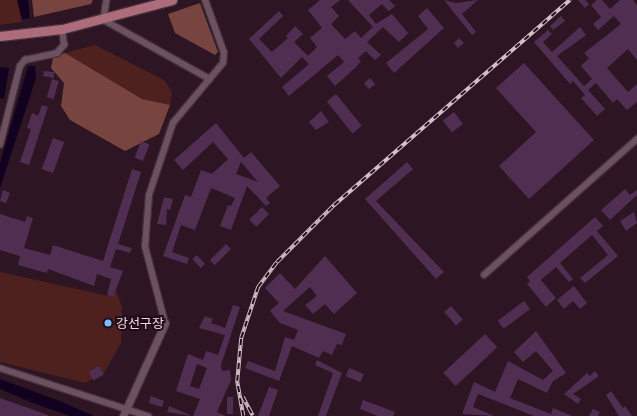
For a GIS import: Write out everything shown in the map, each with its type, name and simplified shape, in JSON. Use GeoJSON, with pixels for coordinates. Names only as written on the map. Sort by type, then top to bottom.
{"type":"FeatureCollection","features":[{"type":"Feature","properties":{"kind":"highway"},"geometry":{"type":"LineString","coordinates":[[0,36],[62,29],[104,20],[172,0]]}},
{"type":"Feature","properties":{"kind":"street"},"geometry":{"type":"LineString","coordinates":[[107,0],[104,20],[210,79]]}},
{"type":"Feature","properties":{"kind":"street"},"geometry":{"type":"LineString","coordinates":[[123,416],[166,323],[145,247],[149,195],[173,123],[223,63],[224,53],[206,2]]}},
{"type":"Feature","properties":{"kind":"street"},"geometry":{"type":"LineString","coordinates":[[0,144],[20,66],[25,60],[57,53],[64,45],[62,29]]}},
{"type":"Feature","properties":{"kind":"street"},"geometry":{"type":"LineString","coordinates":[[484,276],[637,139]]}},
{"type":"Feature","properties":{"kind":"street"},"geometry":{"type":"LineString","coordinates":[[0,368],[148,416]]}},
{"type":"Feature","properties":{"kind":"shaded area"},"geometry":{"type":"Polygon","coordinates":[[[0,0],[17,0],[22,22],[0,25],[0,0]]]}},
{"type":"Feature","properties":{"kind":"shaded area"},"geometry":{"type":"Polygon","coordinates":[[[17,0],[28,0],[30,18],[22,19],[17,0]]]}},
{"type":"Feature","properties":{"kind":"shaded area"},"geometry":{"type":"Polygon","coordinates":[[[32,0],[93,0],[91,4],[34,17],[32,0]]]}},
{"type":"Feature","properties":{"kind":"shaded area"},"geometry":{"type":"Polygon","coordinates":[[[200,3],[218,52],[215,55],[175,33],[168,14],[200,3]]]}},
{"type":"Feature","properties":{"kind":"shaded area"},"geometry":{"type":"Polygon","coordinates":[[[95,45],[164,80],[172,92],[170,105],[142,99],[65,53],[95,45]]]}},
{"type":"Feature","properties":{"kind":"shaded area"},"geometry":{"type":"Polygon","coordinates":[[[65,53],[142,99],[170,105],[159,134],[125,151],[70,120],[61,106],[64,83],[51,68],[53,58],[65,53]]]}},
{"type":"Feature","properties":{"kind":"shaded area"},"geometry":{"type":"Polygon","coordinates":[[[28,66],[35,66],[36,78],[0,188],[0,163],[28,66]]]}},
{"type":"Feature","properties":{"kind":"shaded area"},"geometry":{"type":"Polygon","coordinates":[[[0,67],[9,68],[4,99],[0,98],[0,67]]]}},
{"type":"Feature","properties":{"kind":"shaded area"},"geometry":{"type":"Polygon","coordinates":[[[0,272],[113,297],[115,288],[122,307],[121,343],[104,373],[85,383],[0,362],[0,272]]]}},
{"type":"Feature","properties":{"kind":"shaded area"},"geometry":{"type":"Polygon","coordinates":[[[0,379],[62,402],[94,416],[70,416],[33,403],[0,389],[0,379]]]}},
{"type":"Feature","properties":{"kind":"building"},"geometry":{"type":"Polygon","coordinates":[[[320,0],[340,0],[331,7],[339,16],[331,24],[345,39],[355,31],[361,38],[373,27],[348,0],[389,0],[395,6],[389,11],[382,4],[369,15],[376,24],[392,14],[408,33],[399,42],[383,27],[367,42],[381,55],[375,60],[366,51],[358,58],[361,61],[356,67],[335,86],[327,76],[344,62],[338,55],[289,96],[282,87],[309,64],[302,57],[281,78],[249,39],[279,11],[283,16],[259,39],[272,52],[288,38],[286,36],[295,26],[303,34],[294,42],[308,56],[317,47],[310,38],[322,28],[308,10],[320,0]]]}},
{"type":"Feature","properties":{"kind":"building"},"geometry":{"type":"Polygon","coordinates":[[[444,0],[456,3],[478,0],[462,14],[476,32],[472,35],[444,0]]]}},
{"type":"Feature","properties":{"kind":"building"},"geometry":{"type":"Polygon","coordinates":[[[578,0],[585,0],[589,4],[585,8],[578,0]]]}},
{"type":"Feature","properties":{"kind":"building"},"geometry":{"type":"Polygon","coordinates":[[[597,0],[602,0],[610,9],[620,0],[633,0],[637,5],[637,60],[628,49],[607,68],[628,92],[637,84],[637,102],[627,110],[617,99],[613,103],[596,83],[588,90],[605,109],[597,116],[581,98],[585,95],[573,81],[570,84],[534,42],[548,30],[552,34],[543,42],[552,52],[580,27],[586,35],[557,56],[584,86],[592,79],[581,66],[589,58],[584,53],[621,24],[614,16],[598,30],[593,24],[601,17],[591,5],[597,0]]]}},
{"type":"Feature","properties":{"kind":"building"},"geometry":{"type":"Polygon","coordinates":[[[427,8],[444,28],[394,73],[386,63],[428,29],[418,16],[427,8]]]}},
{"type":"Feature","properties":{"kind":"building"},"geometry":{"type":"Polygon","coordinates":[[[561,16],[565,21],[553,30],[550,26],[561,16]]]}},
{"type":"Feature","properties":{"kind":"building"},"geometry":{"type":"Polygon","coordinates":[[[459,38],[464,43],[458,48],[454,43],[459,38]]]}},
{"type":"Feature","properties":{"kind":"building"},"geometry":{"type":"Polygon","coordinates":[[[524,63],[594,140],[529,199],[499,166],[536,132],[496,88],[524,63]]]}},
{"type":"Feature","properties":{"kind":"building"},"geometry":{"type":"Polygon","coordinates":[[[44,71],[54,72],[54,78],[43,76],[44,71]]]}},
{"type":"Feature","properties":{"kind":"building"},"geometry":{"type":"Polygon","coordinates":[[[370,78],[375,84],[369,89],[364,83],[370,78]]]}},
{"type":"Feature","properties":{"kind":"building"},"geometry":{"type":"Polygon","coordinates":[[[52,79],[59,81],[53,99],[47,97],[52,79]]]}},
{"type":"Feature","properties":{"kind":"building"},"geometry":{"type":"Polygon","coordinates":[[[336,94],[362,126],[352,133],[327,102],[336,94]]]}},
{"type":"Feature","properties":{"kind":"building"},"geometry":{"type":"Polygon","coordinates":[[[42,105],[48,107],[29,165],[20,162],[31,129],[27,128],[32,113],[38,116],[42,105]]]}},
{"type":"Feature","properties":{"kind":"building"},"geometry":{"type":"Polygon","coordinates":[[[321,111],[329,122],[316,130],[309,122],[321,111]]]}},
{"type":"Feature","properties":{"kind":"building"},"geometry":{"type":"Polygon","coordinates":[[[454,112],[463,124],[452,132],[443,120],[454,112]]]}},
{"type":"Feature","properties":{"kind":"building"},"geometry":{"type":"Polygon","coordinates":[[[216,123],[244,158],[251,152],[280,186],[266,198],[270,203],[266,206],[247,186],[231,230],[220,226],[228,205],[231,206],[235,198],[211,188],[195,230],[181,225],[172,252],[189,258],[187,264],[163,256],[185,195],[191,197],[201,170],[212,174],[228,159],[213,142],[183,170],[174,160],[216,123]],[[241,162],[236,174],[258,182],[241,162]]]}},
{"type":"Feature","properties":{"kind":"building"},"geometry":{"type":"Polygon","coordinates":[[[53,138],[64,142],[53,173],[42,169],[53,138]]]}},
{"type":"Feature","properties":{"kind":"building"},"geometry":{"type":"Polygon","coordinates":[[[141,141],[149,144],[143,161],[135,158],[141,141]]]}},
{"type":"Feature","properties":{"kind":"building"},"geometry":{"type":"Polygon","coordinates":[[[407,162],[413,169],[376,201],[444,272],[436,279],[365,199],[407,162]]]}},
{"type":"Feature","properties":{"kind":"building"},"geometry":{"type":"Polygon","coordinates":[[[132,169],[141,172],[118,244],[132,248],[130,253],[116,249],[110,267],[123,271],[113,297],[107,295],[111,279],[97,274],[94,286],[48,269],[47,273],[18,265],[20,256],[0,250],[0,214],[25,222],[27,216],[33,218],[24,248],[50,255],[53,245],[103,261],[132,169]]]}},
{"type":"Feature","properties":{"kind":"building"},"geometry":{"type":"Polygon","coordinates":[[[625,189],[630,195],[637,190],[637,195],[610,220],[601,210],[625,189]]]}},
{"type":"Feature","properties":{"kind":"building"},"geometry":{"type":"Polygon","coordinates":[[[3,190],[10,193],[6,203],[0,201],[3,190]]]}},
{"type":"Feature","properties":{"kind":"building"},"geometry":{"type":"Polygon","coordinates":[[[164,197],[173,199],[170,210],[167,209],[166,225],[157,224],[164,197]]]}},
{"type":"Feature","properties":{"kind":"building"},"geometry":{"type":"Polygon","coordinates":[[[262,207],[269,214],[256,227],[249,220],[262,207]]]}},
{"type":"Feature","properties":{"kind":"building"},"geometry":{"type":"Polygon","coordinates":[[[634,212],[637,223],[626,231],[620,221],[634,212]]]}},
{"type":"Feature","properties":{"kind":"building"},"geometry":{"type":"Polygon","coordinates":[[[595,217],[603,226],[597,231],[618,256],[585,283],[580,278],[608,255],[592,235],[560,263],[573,279],[569,282],[556,267],[541,280],[556,298],[546,307],[527,284],[530,281],[527,277],[595,217]]]}},
{"type":"Feature","properties":{"kind":"building"},"geometry":{"type":"Polygon","coordinates":[[[226,244],[231,249],[215,265],[210,260],[226,244]]]}},
{"type":"Feature","properties":{"kind":"building"},"geometry":{"type":"Polygon","coordinates":[[[197,255],[205,264],[201,268],[193,259],[197,255]]]}},
{"type":"Feature","properties":{"kind":"building"},"geometry":{"type":"Polygon","coordinates":[[[325,256],[357,293],[334,314],[325,304],[313,314],[305,305],[317,296],[310,287],[283,311],[346,334],[342,345],[337,344],[332,355],[323,351],[319,358],[292,346],[279,381],[245,368],[248,361],[275,371],[285,337],[294,340],[298,330],[280,323],[270,311],[279,303],[265,288],[280,273],[295,289],[325,256]]]}},
{"type":"Feature","properties":{"kind":"building"},"geometry":{"type":"Polygon","coordinates":[[[574,286],[587,303],[580,309],[573,301],[564,309],[557,300],[574,286]]]}},
{"type":"Feature","properties":{"kind":"building"},"geometry":{"type":"Polygon","coordinates":[[[524,301],[530,309],[504,329],[498,321],[524,301]]]}},
{"type":"Feature","properties":{"kind":"building"},"geometry":{"type":"Polygon","coordinates":[[[233,305],[240,307],[221,365],[222,371],[230,370],[231,380],[217,412],[226,416],[193,416],[200,399],[176,391],[188,354],[203,360],[206,351],[218,355],[225,335],[199,328],[205,316],[213,319],[211,323],[225,328],[233,305]],[[197,364],[190,386],[199,389],[207,368],[197,364]]]}},
{"type":"Feature","properties":{"kind":"building"},"geometry":{"type":"Polygon","coordinates":[[[451,306],[463,320],[456,325],[444,312],[451,306]]]}},
{"type":"Feature","properties":{"kind":"building"},"geometry":{"type":"Polygon","coordinates":[[[536,331],[566,373],[553,381],[547,393],[518,379],[510,398],[551,414],[553,408],[572,416],[534,416],[478,394],[473,407],[494,416],[462,414],[474,382],[495,392],[508,361],[543,380],[553,371],[536,351],[523,362],[514,352],[536,331]]]}},
{"type":"Feature","properties":{"kind":"building"},"geometry":{"type":"Polygon","coordinates":[[[485,334],[497,347],[456,386],[443,373],[485,334]]]}},
{"type":"Feature","properties":{"kind":"building"},"geometry":{"type":"Polygon","coordinates":[[[317,360],[342,373],[326,416],[318,416],[333,373],[315,365],[317,360]]]}},
{"type":"Feature","properties":{"kind":"building"},"geometry":{"type":"Polygon","coordinates":[[[99,366],[104,375],[93,381],[89,372],[99,366]]]}},
{"type":"Feature","properties":{"kind":"building"},"geometry":{"type":"Polygon","coordinates":[[[349,368],[364,374],[360,382],[346,376],[349,368]]]}},
{"type":"Feature","properties":{"kind":"building"},"geometry":{"type":"Polygon","coordinates":[[[595,371],[599,376],[573,394],[581,399],[578,404],[564,394],[587,373],[590,376],[595,371]]]}},
{"type":"Feature","properties":{"kind":"building"},"geometry":{"type":"Polygon","coordinates":[[[269,387],[278,390],[269,416],[258,416],[269,387]]]}},
{"type":"Feature","properties":{"kind":"building"},"geometry":{"type":"Polygon","coordinates":[[[611,391],[623,408],[625,406],[632,416],[619,416],[606,395],[611,391]]]}},
{"type":"Feature","properties":{"kind":"building"},"geometry":{"type":"Polygon","coordinates":[[[151,396],[164,401],[162,407],[149,403],[151,396]]]}},
{"type":"Feature","properties":{"kind":"building"},"geometry":{"type":"Polygon","coordinates":[[[227,397],[233,397],[233,414],[227,414],[227,397]]]}},
{"type":"Feature","properties":{"kind":"building"},"geometry":{"type":"Polygon","coordinates":[[[0,398],[48,415],[48,416],[0,416],[0,398]]]}},
{"type":"Feature","properties":{"kind":"building"},"geometry":{"type":"Polygon","coordinates":[[[363,400],[395,412],[393,416],[378,416],[360,409],[363,400]]]}},
{"type":"Feature","properties":{"kind":"building"},"geometry":{"type":"Polygon","coordinates":[[[169,406],[192,416],[167,412],[169,406]]]}},
{"type":"Feature","properties":{"kind":"building"},"geometry":{"type":"Polygon","coordinates":[[[593,409],[600,412],[598,416],[589,416],[593,409]]]}},
{"type":"Feature","properties":{"kind":"railway"},"geometry":{"type":"LineString","coordinates":[[243,416],[237,381],[241,338],[258,287],[277,262],[334,205],[570,0]]}},
{"type":"Feature","properties":{"kind":"railway"},"geometry":{"type":"LineString","coordinates":[[243,397],[253,416]]}},
{"type":"Feature","properties":{"kind":"place","name":"강선구장"},"geometry":{"type":"Point","coordinates":[108,323]}}]}
